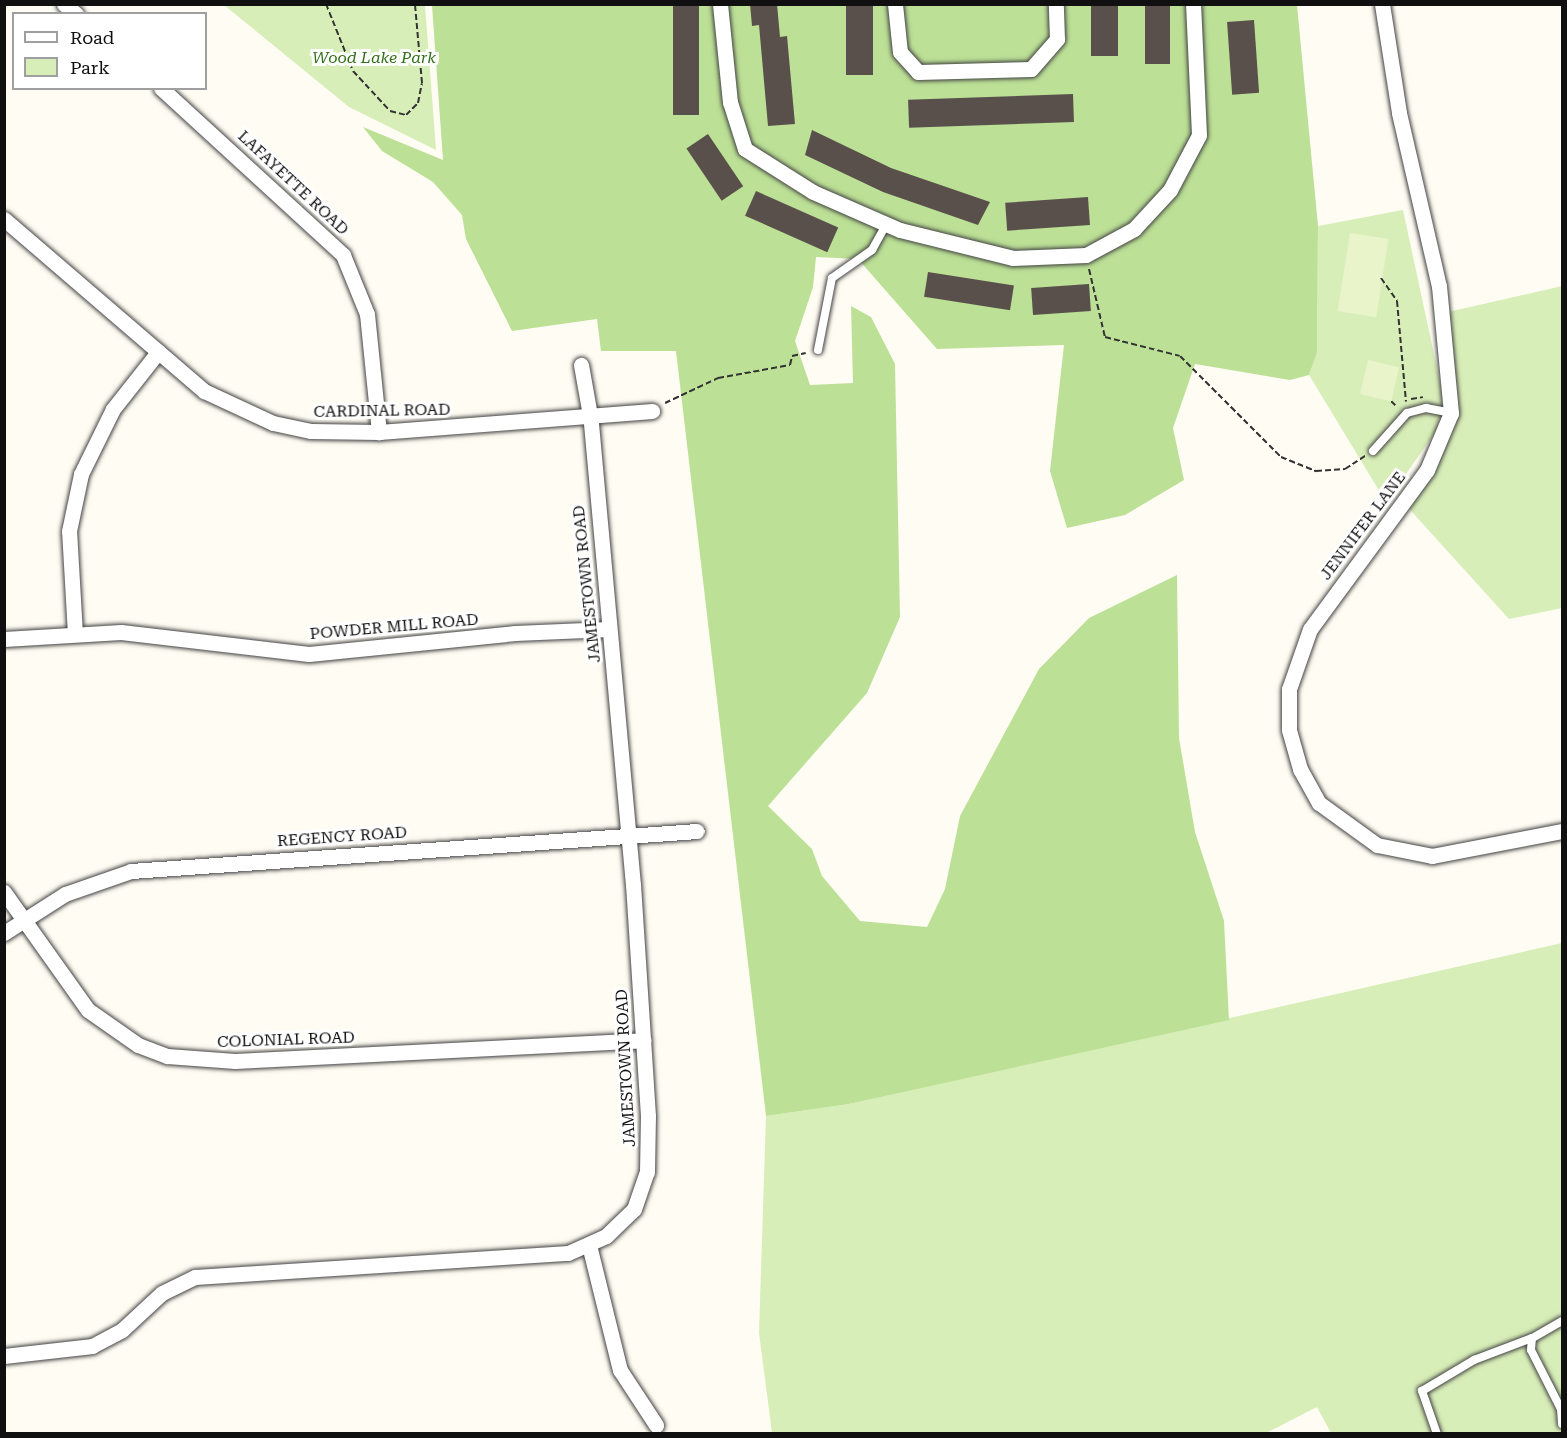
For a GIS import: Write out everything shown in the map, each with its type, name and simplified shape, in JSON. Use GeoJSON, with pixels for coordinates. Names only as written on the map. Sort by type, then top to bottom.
{"type":"FeatureCollection","features":[{"type":"Feature","properties":{"kind":"street"},"geometry":{"type":"LineString","coordinates":[[720,4],[730,102],[745,149],[813,192],[886,225],[1013,258],[1086,255],[1134,229],[1170,190],[1199,135],[1193,4]]}},
{"type":"Feature","properties":{"kind":"street"},"geometry":{"type":"LineString","coordinates":[[895,4],[900,52],[918,72],[1031,69],[1057,39],[1056,4]]}},
{"type":"Feature","properties":{"kind":"street","name":"JENNIFER LANE"},"geometry":{"type":"LineString","coordinates":[[1382,4],[1399,113],[1440,286],[1451,413],[1427,470],[1322,611],[1300,649],[1289,689],[1294,750],[1308,787],[1332,816],[1361,838],[1395,851],[1452,854],[1563,831]]}},
{"type":"Feature","properties":{"kind":"street","name":"LAFAYETTE ROAD"},"geometry":{"type":"LineString","coordinates":[[163,90],[343,255],[367,314],[379,432]]}},
{"type":"Feature","properties":{"kind":"street","name":"CARDINAL ROAD"},"geometry":{"type":"LineString","coordinates":[[4,219],[219,402],[254,417],[311,432],[379,432],[652,411]]}},
{"type":"Feature","properties":{"kind":"street"},"geometry":{"type":"LineString","coordinates":[[75,634],[69,531],[81,474],[113,409],[158,352]]}},
{"type":"Feature","properties":{"kind":"street","name":"JAMESTOWN ROAD"},"geometry":{"type":"LineString","coordinates":[[4,1356],[92,1346],[122,1330],[162,1293],[204,1275],[548,1255],[589,1245],[621,1223],[642,1191],[649,1144],[628,834],[590,414],[581,365]]}},
{"type":"Feature","properties":{"kind":"street","name":"POWDER MILL ROAD"},"geometry":{"type":"LineString","coordinates":[[4,639],[75,634],[140,634],[309,654],[514,633],[609,629]]}},
{"type":"Feature","properties":{"kind":"street","name":"REGENCY ROAD"},"geometry":{"type":"LineString","coordinates":[[4,933],[86,883],[131,871],[628,834],[697,831]]}},
{"type":"Feature","properties":{"kind":"street","name":"COLONIAL ROAD"},"geometry":{"type":"LineString","coordinates":[[4,892],[88,1010],[129,1040],[167,1056],[235,1062],[643,1040]]}},
{"type":"Feature","properties":{"kind":"street"},"geometry":{"type":"LineString","coordinates":[[589,1245],[620,1370],[656,1425]]}},
{"type":"Feature","properties":{"kind":"lane"},"geometry":{"type":"LineString","coordinates":[[818,350],[832,278],[872,250],[886,225]]}},
{"type":"Feature","properties":{"kind":"lane"},"geometry":{"type":"LineString","coordinates":[[1372,451],[1407,413],[1426,408],[1451,413]]}},
{"type":"Feature","properties":{"kind":"lane"},"geometry":{"type":"LineString","coordinates":[[1437,1434],[1422,1391],[1474,1359],[1532,1338],[1563,1321]]}},
{"type":"Feature","properties":{"kind":"lane"},"geometry":{"type":"LineString","coordinates":[[1532,1338],[1531,1350],[1562,1410],[1563,1424]]}},
{"type":"Feature","properties":{"kind":"path"},"geometry":{"type":"LineString","coordinates":[[326,4],[353,71],[390,111],[406,115],[418,103],[422,83],[415,4]]}},
{"type":"Feature","properties":{"kind":"path"},"geometry":{"type":"LineString","coordinates":[[1086,255],[1105,337],[1180,356],[1297,466],[1345,469],[1372,451]]}},
{"type":"Feature","properties":{"kind":"path"},"geometry":{"type":"LineString","coordinates":[[1381,278],[1392,286],[1400,318],[1398,342],[1408,380],[1406,401],[1399,409],[1397,424]]}},
{"type":"Feature","properties":{"kind":"path"},"geometry":{"type":"LineString","coordinates":[[652,411],[718,378],[790,365],[792,356],[818,350]]}},
{"type":"Feature","properties":{"kind":"path"},"geometry":{"type":"LineString","coordinates":[[1391,401],[1399,409]]}},
{"type":"Feature","properties":{"kind":"green space","name":"Wood Lake Park"},"geometry":{"type":"Polygon","coordinates":[[[224,5],[425,5],[436,150],[349,107],[224,5]]]}},
{"type":"Feature","properties":{"kind":"green space"},"geometry":{"type":"Polygon","coordinates":[[[432,5],[1297,5],[1318,226],[1317,353],[1309,375],[1290,380],[1195,364],[1173,428],[1184,480],[1125,515],[1067,528],[1050,471],[1064,345],[937,349],[858,259],[816,257],[813,287],[795,341],[810,385],[853,383],[851,306],[871,317],[895,364],[900,617],[867,693],[768,806],[812,849],[822,876],[860,921],[927,927],[945,889],[960,816],[1039,669],[1089,618],[1177,575],[1179,738],[1195,832],[1224,921],[1229,1020],[849,1104],[766,1116],[676,351],[601,351],[597,319],[512,331],[466,239],[462,215],[433,182],[382,151],[363,127],[443,160],[432,5]]]}},
{"type":"Feature","properties":{"kind":"green space"},"geometry":{"type":"Polygon","coordinates":[[[1403,210],[1443,396],[1437,430],[1386,502],[1309,375],[1317,353],[1318,226],[1403,210]]]}},
{"type":"Feature","properties":{"kind":"green space"},"geometry":{"type":"Polygon","coordinates":[[[1350,233],[1389,239],[1376,317],[1338,311],[1350,233]]]}},
{"type":"Feature","properties":{"kind":"green space"},"geometry":{"type":"Polygon","coordinates":[[[1562,286],[1562,608],[1509,619],[1403,502],[1456,408],[1439,314],[1562,286]]]}},
{"type":"Feature","properties":{"kind":"green space"},"geometry":{"type":"Polygon","coordinates":[[[1368,360],[1399,367],[1391,401],[1360,394],[1368,360]]]}},
{"type":"Feature","properties":{"kind":"green space"},"geometry":{"type":"Polygon","coordinates":[[[1562,943],[1562,1433],[1331,1433],[1317,1407],[1266,1433],[772,1433],[759,1333],[766,1116],[849,1104],[1562,943]]]}},
{"type":"Feature","properties":{"kind":"building"},"geometry":{"type":"Polygon","coordinates":[[[673,4],[699,4],[699,115],[673,115],[673,4]]]}},
{"type":"Feature","properties":{"kind":"building"},"geometry":{"type":"Polygon","coordinates":[[[750,4],[777,4],[780,37],[787,36],[795,124],[768,126],[759,25],[752,26],[750,4]]]}},
{"type":"Feature","properties":{"kind":"building"},"geometry":{"type":"Polygon","coordinates":[[[846,4],[873,4],[873,75],[846,75],[846,4]]]}},
{"type":"Feature","properties":{"kind":"building"},"geometry":{"type":"Polygon","coordinates":[[[1091,4],[1118,4],[1118,56],[1091,56],[1091,4]]]}},
{"type":"Feature","properties":{"kind":"building"},"geometry":{"type":"Polygon","coordinates":[[[1145,4],[1170,4],[1170,64],[1145,64],[1145,4]]]}},
{"type":"Feature","properties":{"kind":"building"},"geometry":{"type":"Polygon","coordinates":[[[1254,20],[1259,93],[1232,95],[1227,22],[1254,20]]]}},
{"type":"Feature","properties":{"kind":"building"},"geometry":{"type":"Polygon","coordinates":[[[1073,94],[1074,122],[909,128],[908,100],[1073,94]]]}},
{"type":"Feature","properties":{"kind":"building"},"geometry":{"type":"Polygon","coordinates":[[[812,130],[891,168],[990,202],[978,225],[883,192],[805,155],[812,130]]]}},
{"type":"Feature","properties":{"kind":"building"},"geometry":{"type":"Polygon","coordinates":[[[708,134],[743,186],[722,201],[686,149],[708,134]]]}},
{"type":"Feature","properties":{"kind":"building"},"geometry":{"type":"Polygon","coordinates":[[[756,191],[838,228],[827,252],[745,216],[756,191]]]}},
{"type":"Feature","properties":{"kind":"building"},"geometry":{"type":"Polygon","coordinates":[[[1088,197],[1090,225],[1007,231],[1005,203],[1088,197]]]}},
{"type":"Feature","properties":{"kind":"building"},"geometry":{"type":"Polygon","coordinates":[[[928,272],[1014,286],[1010,310],[924,297],[928,272]]]}},
{"type":"Feature","properties":{"kind":"building"},"geometry":{"type":"Polygon","coordinates":[[[1089,284],[1091,311],[1033,315],[1031,288],[1089,284]]]}}]}
